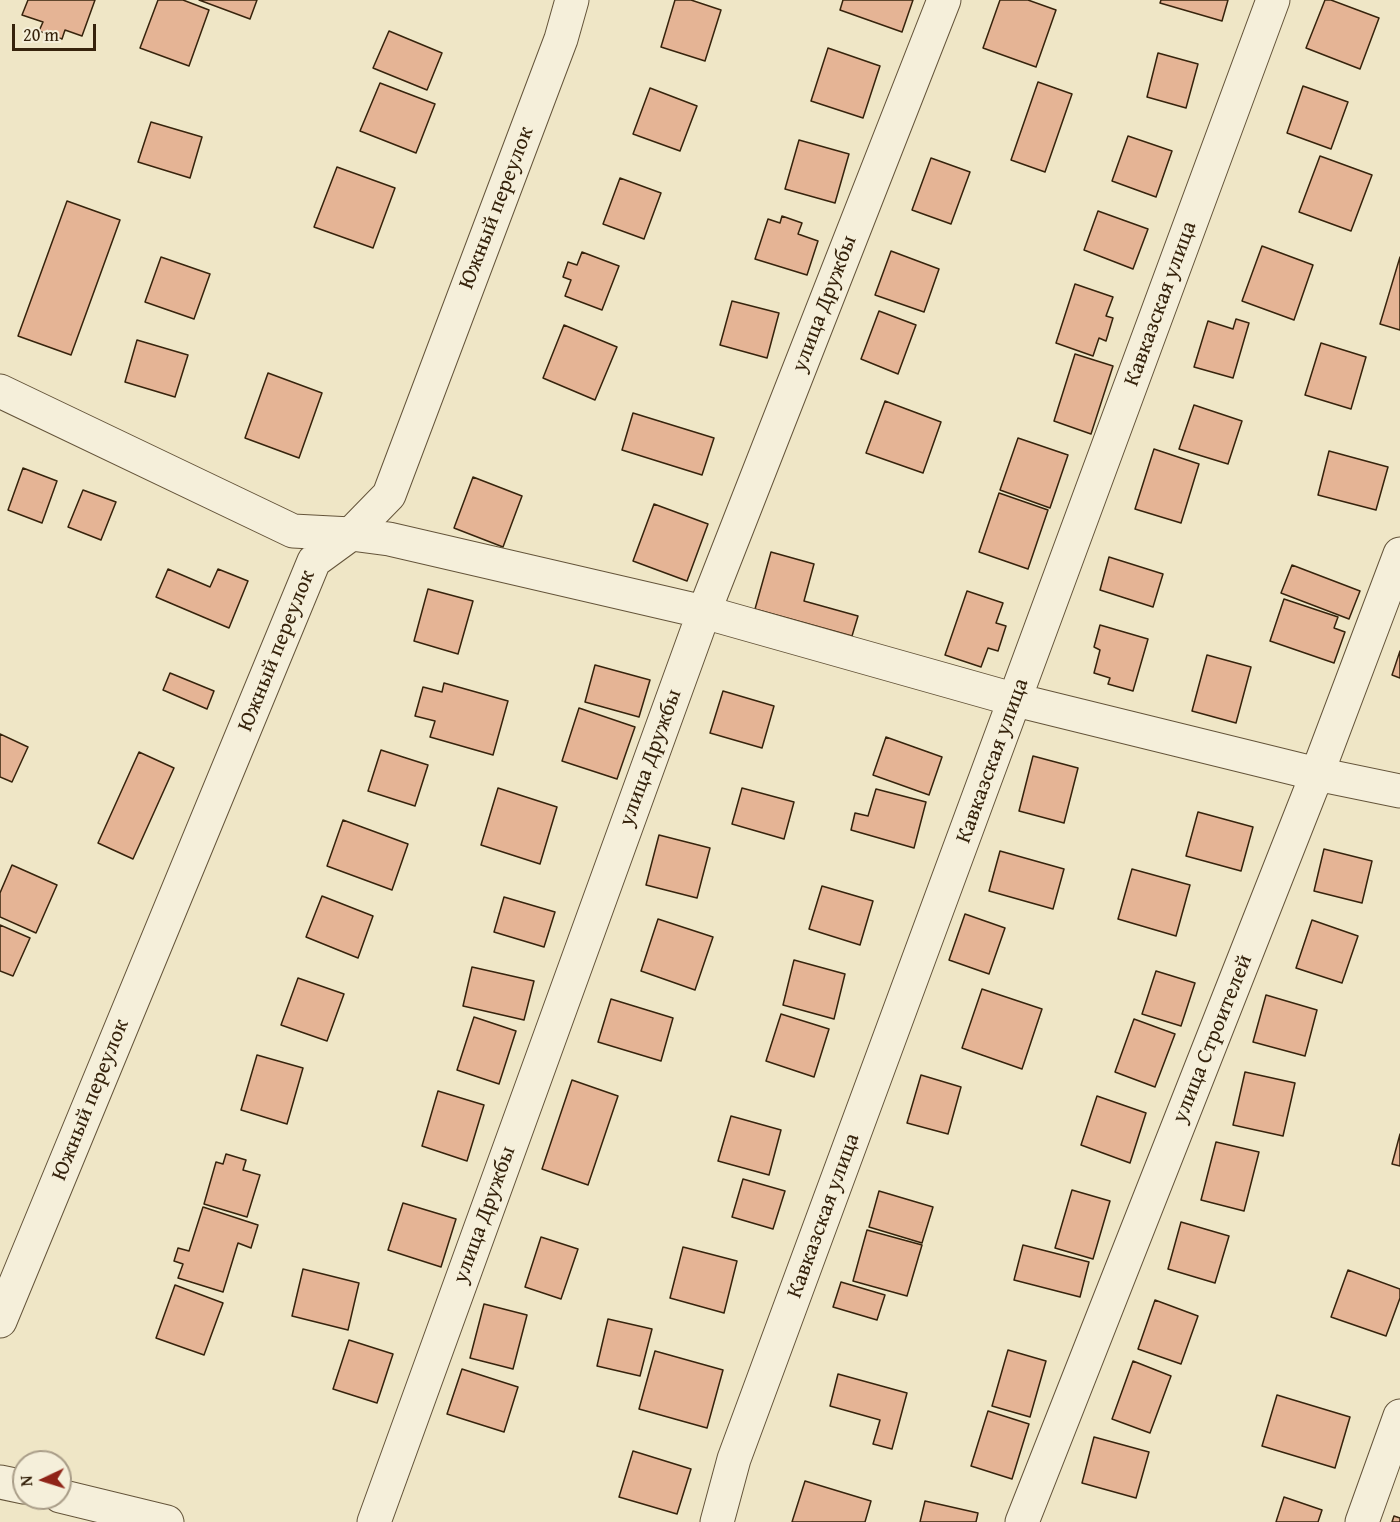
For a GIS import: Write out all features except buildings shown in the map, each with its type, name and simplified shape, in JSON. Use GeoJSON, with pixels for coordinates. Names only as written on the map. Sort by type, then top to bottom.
{"type":"FeatureCollection","features":[{"type":"Feature","properties":{"kind":"street","name":"Южный переулок"},"geometry":{"type":"LineString","coordinates":[[0,1321],[314,561],[351,534],[389,495],[561,39],[572,0]]}},
{"type":"Feature","properties":{"kind":"street","name":"улица Дружбы"},"geometry":{"type":"LineString","coordinates":[[374,1522],[704,612],[944,0]]}},
{"type":"Feature","properties":{"kind":"street","name":"Кавказская улица"},"geometry":{"type":"LineString","coordinates":[[717,1522],[734,1459],[1273,0]]}},
{"type":"Feature","properties":{"kind":"street"},"geometry":{"type":"LineString","coordinates":[[0,391],[292,531],[351,534],[389,539],[704,612],[1016,700],[1317,774],[1400,791]]}},
{"type":"Feature","properties":{"kind":"street","name":"улица Строителей"},"geometry":{"type":"LineString","coordinates":[[1022,1522],[1317,774],[1400,554]]}},
{"type":"Feature","properties":{"kind":"street"},"geometry":{"type":"LineString","coordinates":[[1362,1522],[1400,1416]]}},
{"type":"Feature","properties":{"kind":"street"},"geometry":{"type":"LineString","coordinates":[[72,1499],[167,1522]]}}]}
